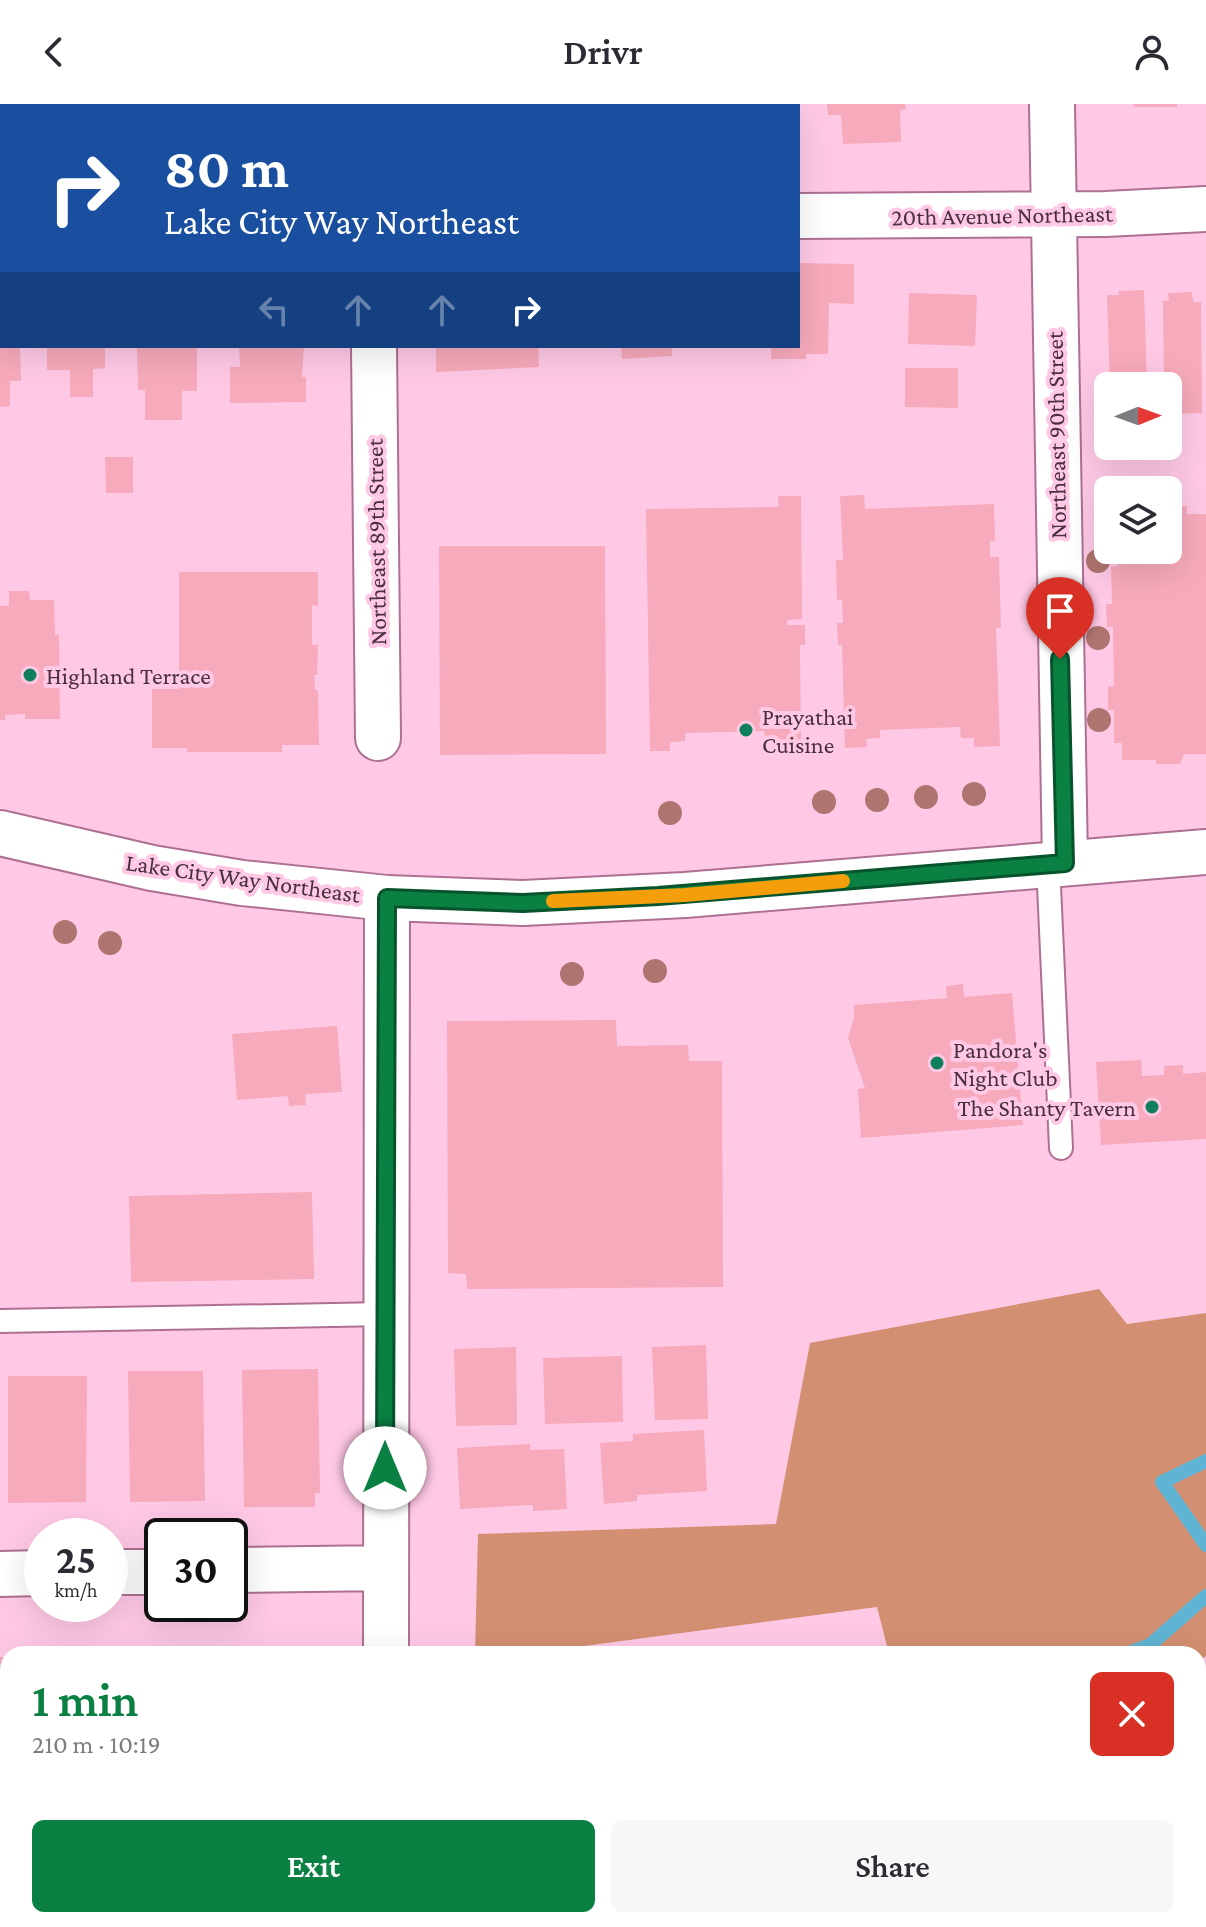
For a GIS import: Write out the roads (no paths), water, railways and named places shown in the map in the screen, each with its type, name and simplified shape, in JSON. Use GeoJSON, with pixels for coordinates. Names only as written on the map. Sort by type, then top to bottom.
{"type":"FeatureCollection","features":[{"type":"Feature","properties":{"kind":"street","name":"Northeast 90th Street"},"geometry":{"type":"LineString","coordinates":[[1052,104],[1056,864]]}},
{"type":"Feature","properties":{"kind":"street","name":"20th Avenue Northeast"},"geometry":{"type":"LineString","coordinates":[[800,216],[1206,209]]}},
{"type":"Feature","properties":{"kind":"street","name":"Northeast 89th Street"},"geometry":{"type":"LineString","coordinates":[[374,348],[378,738]]}},
{"type":"Feature","properties":{"kind":"street","name":"Lake City Way Northeast"},"geometry":{"type":"LineString","coordinates":[[0,833],[94,855],[270,886],[387,898],[523,903],[670,896],[1206,852]]}},
{"type":"Feature","properties":{"kind":"street"},"geometry":{"type":"LineString","coordinates":[[386,1646],[387,898]]}},
{"type":"Feature","properties":{"kind":"street"},"geometry":{"type":"LineString","coordinates":[[248,1570],[385,1568]]}},
{"type":"Feature","properties":{"kind":"street"},"geometry":{"type":"LineString","coordinates":[[0,1574],[24,1573]]}},
{"type":"Feature","properties":{"kind":"lane","name":"Northeast 90th Street"},"geometry":{"type":"LineString","coordinates":[[1056,864],[1061,1148]]}},
{"type":"Feature","properties":{"kind":"lane"},"geometry":{"type":"LineString","coordinates":[[0,1321],[386,1314]]}},
{"type":"Feature","properties":{"kind":"waterway"},"geometry":{"type":"LineString","coordinates":[[1206,1461],[1162,1482],[1206,1545]]}},
{"type":"Feature","properties":{"kind":"waterway"},"geometry":{"type":"LineString","coordinates":[[1147,1646],[1206,1596]]}},
{"type":"Feature","properties":{"kind":"place","name":"Highland Terrace"},"geometry":{"type":"Point","coordinates":[30,675]}},
{"type":"Feature","properties":{"kind":"place","name":"Prayathai Cuisine"},"geometry":{"type":"Point","coordinates":[746,730]}},
{"type":"Feature","properties":{"kind":"place","name":"Pandora's Night Club"},"geometry":{"type":"Point","coordinates":[937,1063]}},
{"type":"Feature","properties":{"kind":"place","name":"The Shanty Tavern"},"geometry":{"type":"Point","coordinates":[1152,1107]}}]}
